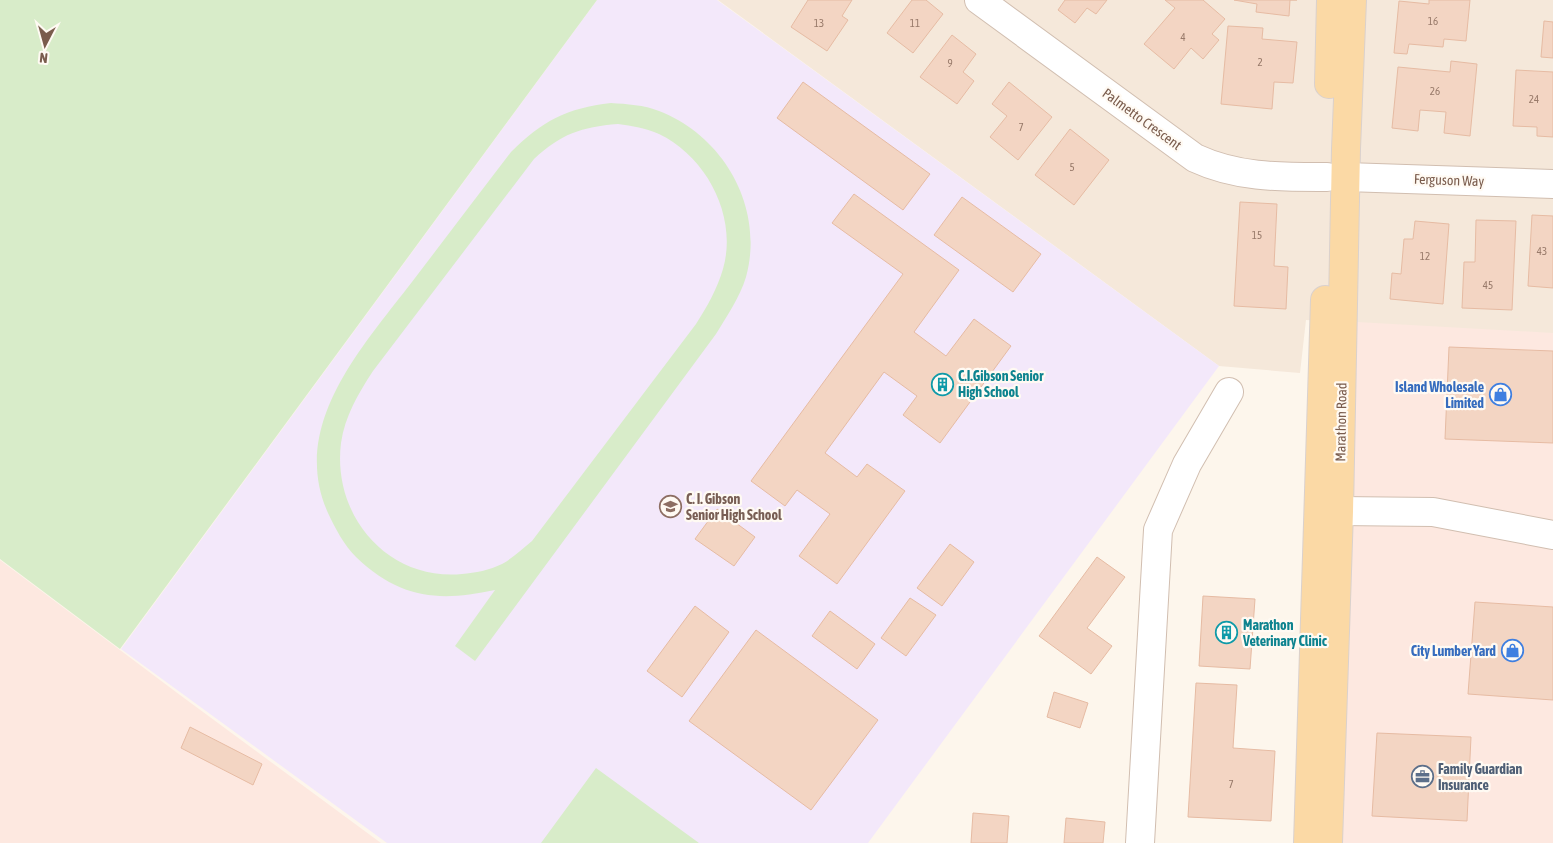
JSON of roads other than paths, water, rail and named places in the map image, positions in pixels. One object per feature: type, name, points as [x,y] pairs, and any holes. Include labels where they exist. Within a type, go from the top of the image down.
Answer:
[{"type":"main road","name":"Marathon Road","points":[[1308,843],[1332,398],[1336,177],[1331,0]]},
{"type":"main road","name":"Marathon Road","points":[[1336,177],[1352,0]]},
{"type":"main road","name":"Marathon Road","points":[[1328,843],[1339,511],[1332,398]]},
{"type":"street","name":"Palmetto Crescent","points":[[979,0],[1195,158],[1216,168],[1237,173],[1260,176],[1336,177]]},
{"type":"street","name":"Ferguson Way","points":[[1336,177],[1553,184]]},
{"type":"street","points":[[1140,843],[1158,530],[1187,464],[1229,392]]},
{"type":"street","points":[[1339,511],[1433,512],[1553,534]]},
{"type":"place","name":"C.I.Gibson Senior High School","points":[[942,384]]},
{"type":"place","name":"Island Wholesale Limited","points":[[1500,395]]},
{"type":"place","name":"C. I. Gibson Senior High School","points":[[670,507]]},
{"type":"place","name":"Marathon Veterinary Clinic","points":[[1227,633]]},
{"type":"place","name":"City Lumber Yard","points":[[1512,651]]},
{"type":"place","name":"Family Guardian Insurance","points":[[1422,777]]}]
